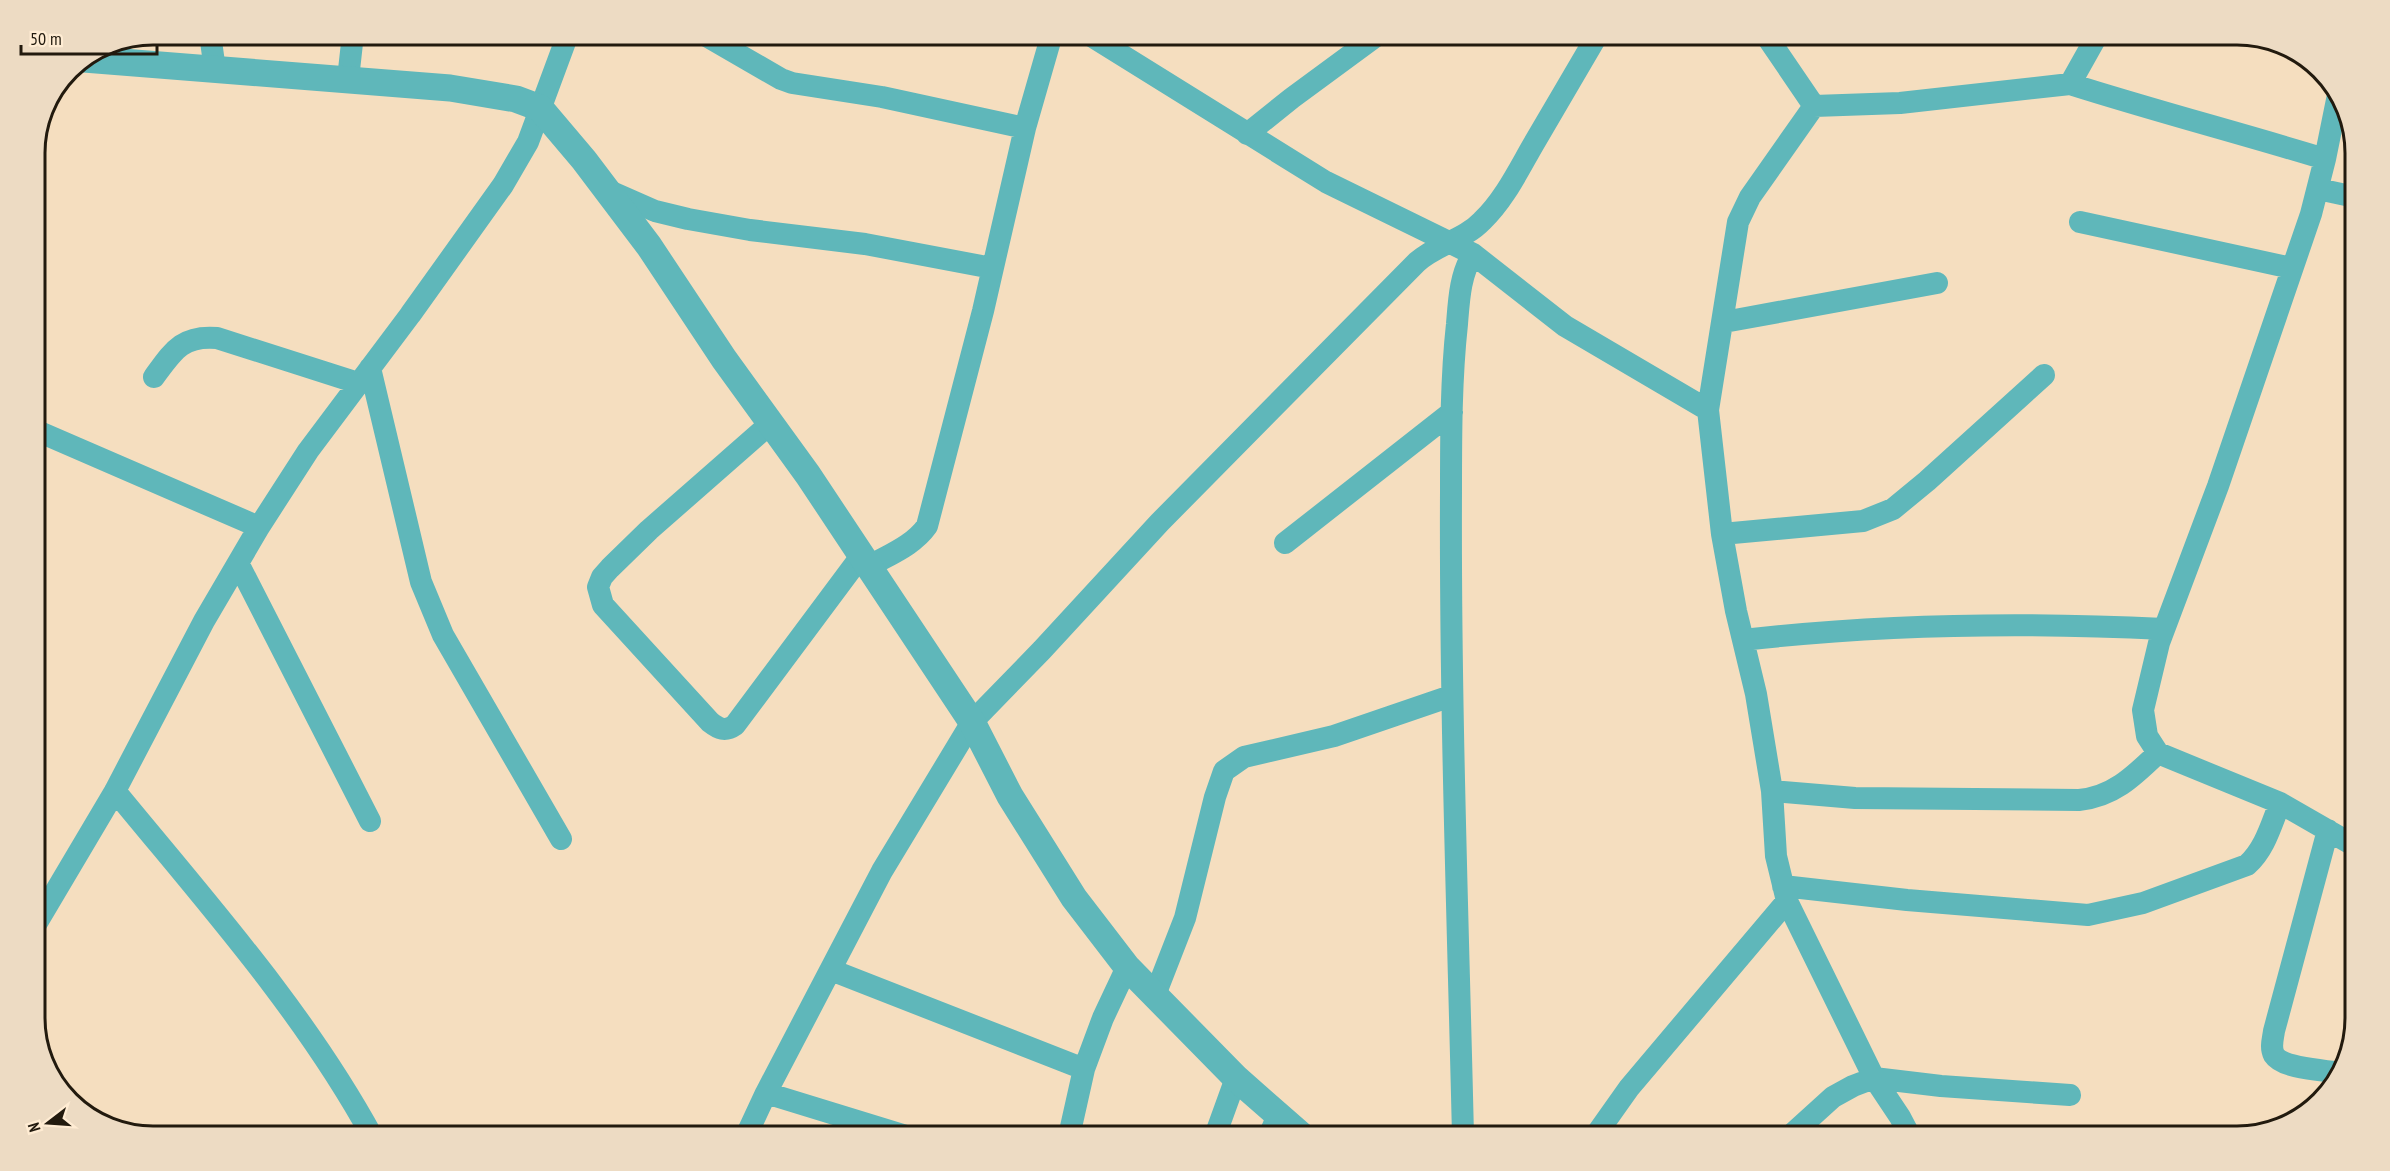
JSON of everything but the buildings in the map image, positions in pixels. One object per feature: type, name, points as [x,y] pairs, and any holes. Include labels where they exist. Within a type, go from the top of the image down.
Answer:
[{"type":"street","points":[[212,45],[215,70]]},
{"type":"street","points":[[348,79],[352,45]]},
{"type":"street","points":[[45,909],[115,791],[204,621],[259,528],[308,451],[502,185],[528,142],[564,45]]},
{"type":"street","points":[[722,45],[792,83],[882,97],[1025,128]]},
{"type":"street","points":[[771,423],[649,530],[610,568],[602,577],[598,587],[603,605],[718,728],[730,729],[735,725],[865,561],[912,542],[921,536],[927,526],[1025,128],[1049,45]]},
{"type":"street","points":[[1111,45],[1247,134],[1326,182],[1473,254],[1565,326],[1708,410]]},
{"type":"street","points":[[1247,134],[1364,45]]},
{"type":"street","points":[[751,1126],[882,871],[972,722],[1160,522],[1417,262],[1434,248],[1451,242],[1472,230],[1494,209],[1592,45]]},
{"type":"street","points":[[1772,45],[1814,106]]},
{"type":"street","points":[[2070,84],[2092,45]]},
{"type":"street","points":[[97,60],[348,79],[480,92],[516,99],[540,108],[649,246],[724,359],[771,423],[865,561],[972,722],[1010,796],[1074,898],[1127,967],[1236,1078],[1273,1126]]},
{"type":"street","points":[[1814,106],[1911,102],[2070,84],[2325,159]]},
{"type":"street","points":[[1814,106],[1750,197],[1738,222],[1724,322],[1708,410],[1722,534],[1756,694],[1772,791],[1776,856],[1785,894],[1874,1078],[1904,1126]]},
{"type":"street","points":[[2335,108],[2318,189],[2218,486],[2164,629],[2143,710],[2147,736],[2158,753],[2280,803],[2345,840]]},
{"type":"street","points":[[606,189],[655,211],[688,219],[750,230],[865,244],[992,268]]},
{"type":"street","points":[[2318,189],[2345,194]]},
{"type":"street","points":[[2080,222],[2292,268]]},
{"type":"street","points":[[1463,1126],[1451,696],[1452,412],[1453,356],[1461,282],[1466,264],[1473,254]]},
{"type":"street","points":[[1724,322],[1937,283]]},
{"type":"street","points":[[154,377],[181,344],[204,337],[217,338],[364,375]]},
{"type":"street","points":[[364,375],[421,582],[430,607],[443,636],[561,839]]},
{"type":"street","points":[[1722,534],[1863,521],[1893,508],[1927,481],[2044,375]]},
{"type":"street","points":[[1285,543],[1452,412]]},
{"type":"street","points":[[45,434],[259,528]]},
{"type":"street","points":[[238,563],[370,821]]},
{"type":"street","points":[[1743,640],[1818,631],[1887,627],[2091,625],[2164,629]]},
{"type":"street","points":[[1155,995],[1185,918],[1215,797],[1224,771],[1244,757],[1335,736],[1451,696]]},
{"type":"street","points":[[1772,791],[1855,798],[2060,802],[2086,800],[2114,791],[2158,753]]},
{"type":"street","points":[[115,791],[245,950],[298,1019],[345,1087],[366,1126]]},
{"type":"street","points":[[1785,894],[1907,900],[2088,915],[2143,903],[2247,865],[2264,845],[2280,803]]},
{"type":"street","points":[[2328,830],[2271,1047],[2275,1056],[2287,1065],[2331,1071]]},
{"type":"street","points":[[1603,1126],[1629,1088],[1785,894]]},
{"type":"street","points":[[1071,1126],[1084,1069],[1103,1018],[1127,967]]},
{"type":"street","points":[[831,970],[1084,1069]]},
{"type":"street","points":[[1219,1126],[1236,1078]]},
{"type":"street","points":[[1802,1126],[1833,1097],[1874,1078],[1941,1086],[2070,1095]]},
{"type":"street","points":[[766,1093],[871,1126]]}]
